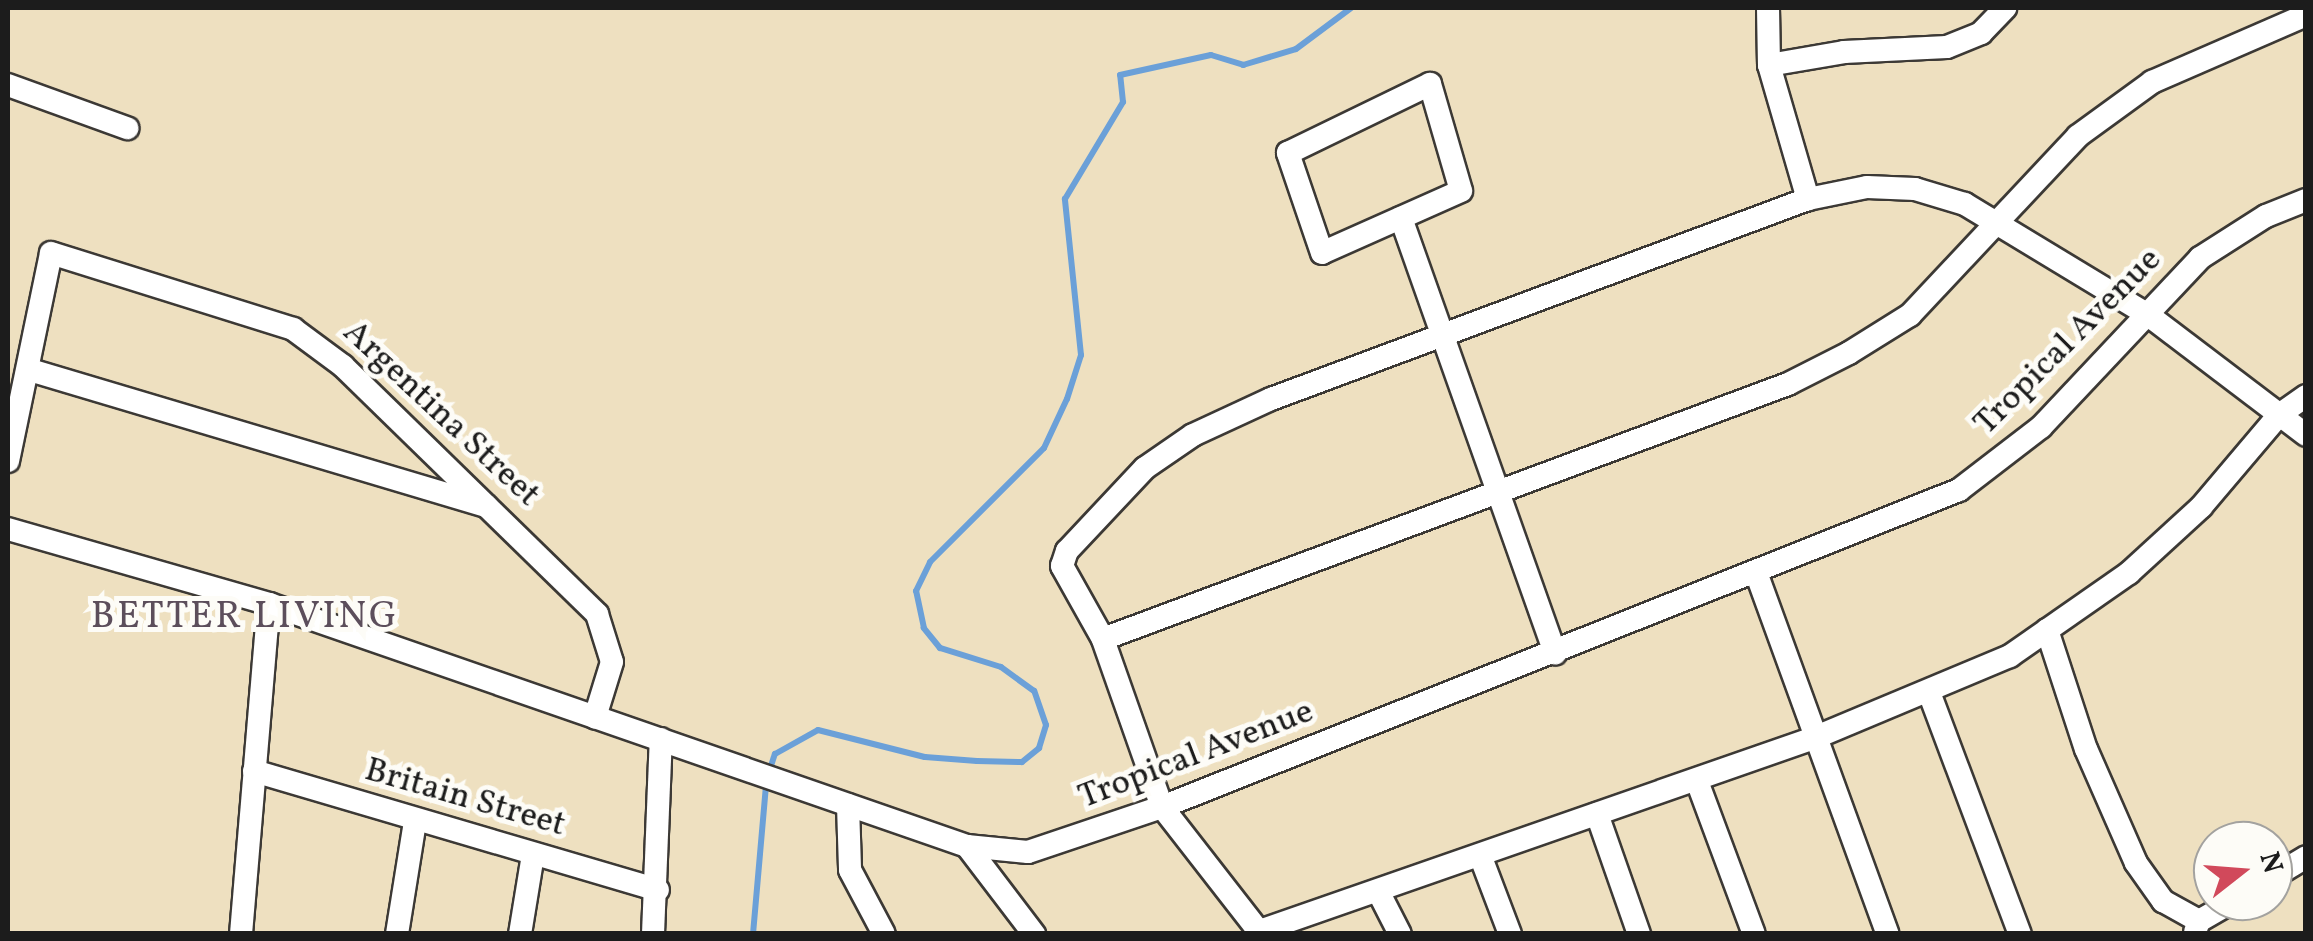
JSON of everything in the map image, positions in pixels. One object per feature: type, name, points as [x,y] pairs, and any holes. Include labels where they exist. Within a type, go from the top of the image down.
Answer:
[{"type":"street","points":[[1768,8],[1769,66],[1808,199]]},
{"type":"street","points":[[1769,66],[1844,52],[1947,47],[1981,33],[2006,8]]},
{"type":"street","points":[[1103,639],[1496,488],[1788,384],[1849,353],[1910,315],[1994,221],[2078,136],[2152,82],[2306,15]]},
{"type":"street","points":[[1430,84],[1461,191],[1401,218],[1322,252],[1288,153],[1430,84]]},
{"type":"street","points":[[8,86],[127,128]]},
{"type":"street","points":[[2306,396],[2279,415],[2202,507],[2129,572],[2047,630],[1930,695],[1260,932],[1162,808],[1103,639],[1062,566],[1067,551],[1145,468],[1193,435],[1270,398],[1443,338],[1808,199],[1867,187],[1915,189],[1965,204],[2148,315],[2279,415],[2306,435]]},
{"type":"street","name":"Tropical Avenue","points":[[8,529],[269,604],[967,846],[1028,852],[1162,808],[1756,575],[1960,490],[2041,427],[2200,258],[2266,216],[2306,200]]},
{"type":"street","points":[[1401,218],[1555,654]]},
{"type":"street","name":"Argentina Street","points":[[30,370],[52,252],[293,330],[342,366],[492,508],[606,628],[612,662],[596,716]]},
{"type":"street","points":[[8,461],[30,370],[492,508]]},
{"type":"street","points":[[1756,575],[1888,934]]},
{"type":"street","points":[[241,934],[269,604]]},
{"type":"street","points":[[2047,630],[2086,749],[2136,864],[2163,901],[2196,928]]},
{"type":"street","points":[[1930,695],[2020,934]]},
{"type":"street","points":[[654,934],[661,739]]},
{"type":"street","name":"Britain Street","points":[[254,772],[658,890]]},
{"type":"street","points":[[1697,780],[1754,934]]},
{"type":"street","points":[[848,805],[850,870],[884,934]]},
{"type":"street","points":[[1597,814],[1639,934]]},
{"type":"street","points":[[397,934],[415,821]]},
{"type":"street","points":[[967,846],[1034,934]]},
{"type":"street","points":[[520,934],[534,855]]},
{"type":"street","points":[[1480,855],[1510,934]]},
{"type":"street","points":[[1379,892],[1400,934]]},
{"type":"waterway","points":[[769,772],[775,754],[818,730],[925,757],[1022,762],[1039,748],[1046,725],[1034,691],[1001,667],[940,648],[924,628],[916,591],[930,562],[1044,448],[1067,399],[1081,355],[1065,199],[1123,102],[1120,75],[1211,55],[1243,65],[1296,49],[1351,8]]},
{"type":"waterway","points":[[753,934],[766,784]]},
{"type":"district","name":"BETTER LIVING","points":[[245,618]]}]
